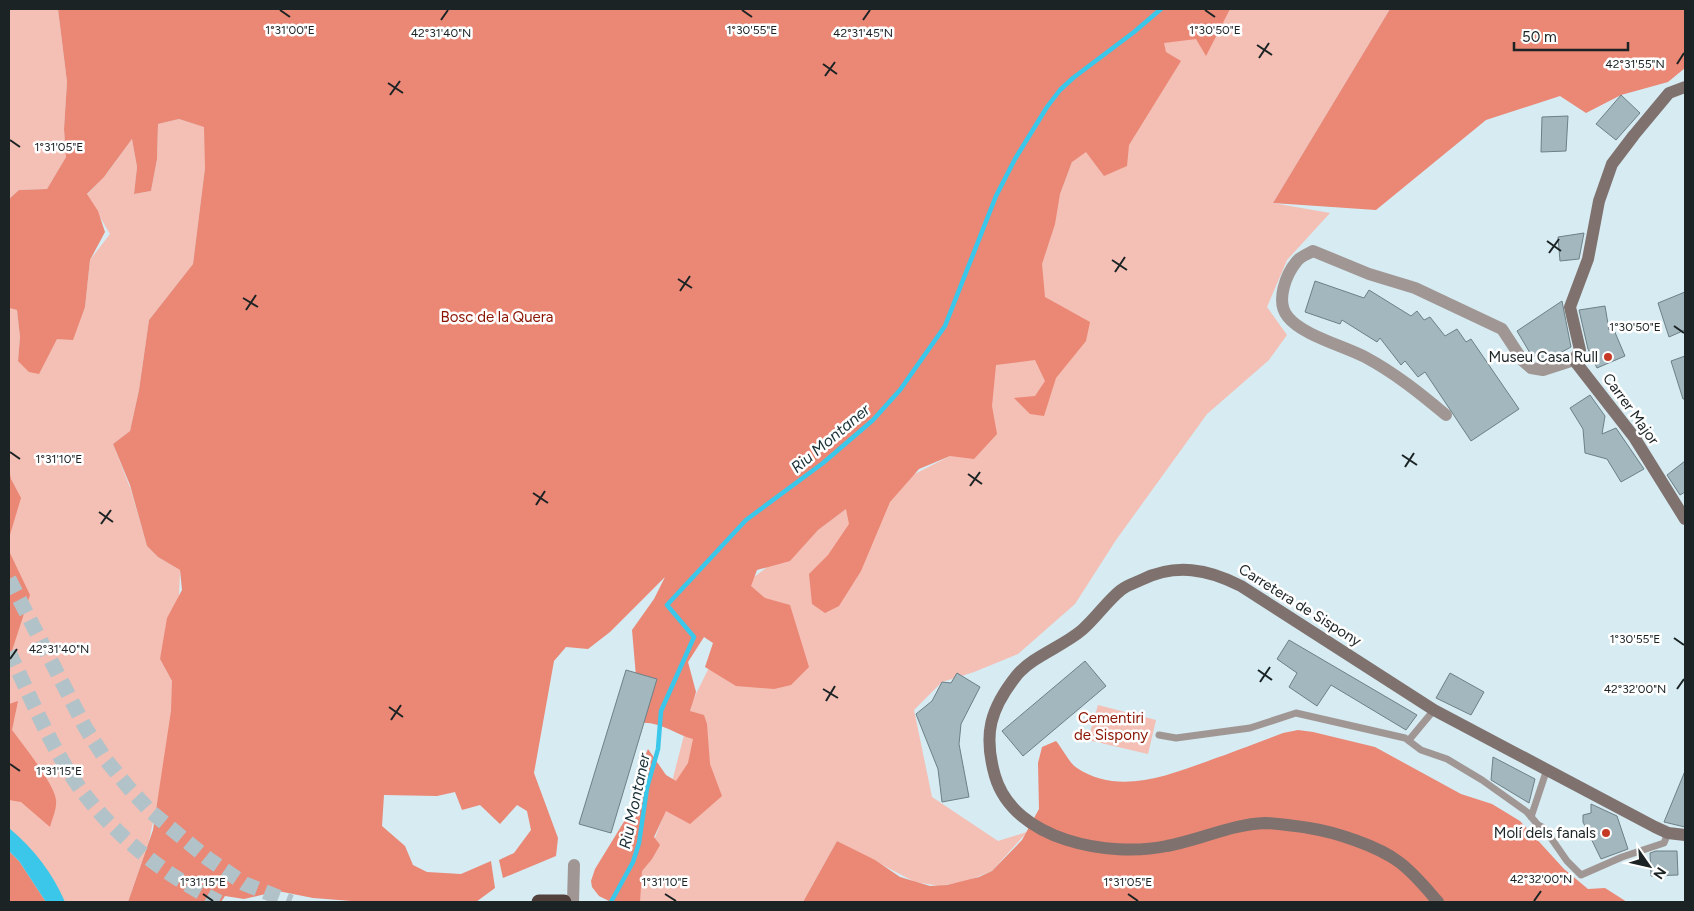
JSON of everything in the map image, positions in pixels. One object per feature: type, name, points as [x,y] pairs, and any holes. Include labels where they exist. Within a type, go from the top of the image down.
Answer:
[{"type":"highway","points":[[539,902],[564,902]]},
{"type":"main road","points":[[1574,360],[1580,350],[1574,331],[1570,307],[1588,259],[1599,201],[1612,164],[1669,93],[1685,87]]},
{"type":"main road","name":"Carrer Major","points":[[1574,360],[1634,437],[1685,519]]},
{"type":"main road","name":"Carretera de Sispony","points":[[1438,902],[1398,861],[1345,836],[1309,828],[1266,823],[1230,829],[1166,847],[1129,849],[1103,848],[1068,840],[1040,829],[1011,807],[997,783],[989,752],[991,723],[1000,697],[1022,670],[1082,630],[1122,589],[1157,572],[1185,569],[1209,572],[1241,586],[1434,710],[1668,833],[1685,835]]},
{"type":"street","points":[[1446,415],[1401,379],[1365,357],[1302,330],[1287,316],[1282,299],[1288,276],[1298,259],[1313,251],[1369,274],[1415,288],[1502,329],[1531,368],[1543,370],[1574,360]]},
{"type":"street","points":[[573,902],[574,865]]},
{"type":"lane","points":[[1409,740],[1434,710]]},
{"type":"lane","points":[[1159,735],[1176,738],[1214,734],[1250,728],[1296,713],[1409,740],[1421,750],[1447,760],[1482,780],[1531,817],[1544,828],[1581,876],[1622,857],[1664,843],[1668,833]]},
{"type":"lane","points":[[1531,817],[1547,769]]},
{"type":"green space","points":[[9,9],[58,9],[67,82],[64,129],[66,157],[47,189],[19,190],[9,199]]},
{"type":"green space","name":"Bosc de la Quera","points":[[58,9],[1230,9],[1206,56],[1196,39],[1164,43],[1166,52],[1181,61],[1129,145],[1127,166],[1104,176],[1086,152],[1072,162],[1060,194],[1055,224],[1042,264],[1045,297],[1090,322],[1086,341],[1056,378],[1044,416],[1030,414],[1014,398],[1035,396],[1045,381],[1035,360],[996,365],[992,406],[997,434],[974,459],[950,456],[919,469],[890,502],[861,571],[839,606],[825,613],[812,604],[809,574],[828,555],[849,524],[846,509],[818,530],[790,561],[757,570],[751,586],[765,598],[790,605],[809,667],[791,685],[774,689],[736,686],[705,667],[713,643],[704,637],[688,662],[696,692],[690,711],[704,715],[707,724],[710,764],[722,796],[690,824],[666,811],[654,837],[660,845],[642,871],[640,902],[611,902],[599,896],[592,887],[591,881],[595,869],[633,807],[639,770],[648,749],[666,775],[676,781],[688,763],[693,739],[661,726],[640,723],[632,630],[654,599],[665,577],[610,632],[588,649],[566,647],[554,661],[534,773],[558,838],[556,856],[503,878],[499,860],[514,853],[531,830],[527,811],[517,805],[500,824],[480,805],[462,810],[455,792],[437,796],[384,795],[382,826],[405,846],[413,865],[427,872],[461,874],[491,861],[495,888],[476,902],[364,902],[313,898],[278,891],[244,899],[225,896],[221,902],[128,902],[153,830],[171,711],[172,681],[160,659],[167,618],[182,590],[180,570],[158,557],[147,546],[130,485],[113,444],[130,431],[139,390],[149,320],[193,264],[205,168],[204,127],[179,119],[158,124],[157,159],[151,191],[134,194],[137,167],[132,139],[104,177],[87,194],[98,211],[105,232],[90,260],[85,307],[73,340],[57,339],[39,374],[29,372],[18,361],[20,337],[17,310],[9,308],[9,199],[19,190],[47,189],[66,157],[64,129],[67,82]]},
{"type":"green space","points":[[1202,9],[1390,9],[1273,203],[1330,213],[1287,260],[1267,307],[1287,335],[1269,360],[1207,414],[1116,540],[1075,604],[1018,654],[974,672],[942,682],[914,710],[932,797],[998,841],[1027,832],[992,871],[967,881],[940,886],[915,882],[837,841],[803,902],[638,902],[642,871],[663,817],[693,700],[754,577],[846,509],[950,456],[996,365],[1072,162],[1164,43]]},
{"type":"green space","points":[[1390,9],[1685,9],[1685,68],[1668,82],[1621,95],[1586,113],[1560,96],[1486,120],[1376,210],[1273,203]]},
{"type":"green space","points":[[179,119],[205,127],[205,168],[193,264],[149,320],[139,390],[130,431],[113,444],[131,490],[147,546],[158,557],[180,570],[179,596],[160,659],[172,681],[175,719],[149,841],[128,902],[64,902],[9,829],[9,308],[17,310],[20,337],[18,361],[57,338],[85,307],[90,260],[110,234],[87,195],[108,172],[132,139],[137,167],[134,194],[151,191],[157,159],[158,124]]},
{"type":"green space","points":[[9,469],[11,479],[21,498],[9,538]]},
{"type":"green space","points":[[9,551],[30,595],[9,660]]},
{"type":"green space","points":[[18,701],[12,730],[37,764],[54,793],[56,807],[50,827],[21,802],[9,800],[9,704]]},
{"type":"green space","name":"Cementiri de Sispony","points":[[1098,705],[1156,720],[1148,754],[1088,740]]},
{"type":"green space","points":[[1298,730],[1375,747],[1461,794],[1492,804],[1520,821],[1564,869],[1588,889],[1605,888],[1627,902],[803,902],[837,841],[875,860],[900,877],[930,886],[947,885],[979,877],[992,871],[1022,840],[1039,809],[1038,763],[1042,747],[1056,741],[1071,763],[1077,768],[1095,777],[1113,781],[1132,781],[1171,774],[1283,733]]},
{"type":"green space","points":[[9,851],[19,861],[46,902],[9,902]]},
{"type":"water","points":[[9,828],[42,862],[65,902],[46,902],[19,861],[9,851]]},
{"type":"building","points":[[1621,95],[1640,113],[1616,140],[1596,124]]},
{"type":"building","points":[[1568,116],[1566,151],[1541,152],[1542,117]]},
{"type":"building","points":[[1584,233],[1579,259],[1560,261],[1558,237]]},
{"type":"building","points":[[1315,281],[1364,298],[1369,290],[1411,316],[1417,311],[1424,320],[1430,317],[1445,336],[1457,329],[1466,342],[1471,339],[1519,409],[1471,441],[1425,372],[1418,377],[1405,361],[1401,365],[1380,338],[1377,342],[1342,320],[1340,324],[1305,312]]},
{"type":"building","points":[[1685,292],[1685,330],[1669,337],[1658,303]]},
{"type":"building","points":[[1562,301],[1571,347],[1551,358],[1537,358],[1530,353],[1517,331]]},
{"type":"building","points":[[1605,306],[1609,330],[1614,330],[1625,356],[1597,368],[1588,349],[1579,310]]},
{"type":"building","points":[[1685,356],[1685,399],[1683,399],[1671,361]]},
{"type":"building","points":[[1590,395],[1605,416],[1602,434],[1616,428],[1644,469],[1621,482],[1607,459],[1585,453],[1583,429],[1570,408]]},
{"type":"building","points":[[1685,461],[1685,492],[1680,495],[1667,475]]},
{"type":"building","points":[[1289,640],[1417,715],[1406,730],[1331,685],[1317,706],[1289,687],[1297,673],[1277,659]]},
{"type":"building","points":[[1085,661],[1106,686],[1023,756],[1002,731]]},
{"type":"building","points":[[626,670],[657,679],[611,833],[579,824]]},
{"type":"building","points":[[957,673],[980,687],[961,724],[959,744],[969,797],[942,802],[938,769],[916,714],[932,701],[942,682],[951,683]]},
{"type":"building","points":[[1450,673],[1484,692],[1471,715],[1436,698]]},
{"type":"building","points":[[1493,757],[1535,779],[1529,803],[1491,780]]},
{"type":"building","points":[[1685,771],[1685,827],[1664,822]]},
{"type":"building","name":"Molí dels fanals","points":[[1591,804],[1617,816],[1628,849],[1601,859],[1583,822],[1583,815],[1591,813]]},
{"type":"building","points":[[1656,851],[1677,851],[1678,875],[1651,876],[1650,853]]},
{"type":"waterway","name":"Riu Montaner","points":[[611,902],[633,862],[639,843],[647,788],[658,749],[661,711],[694,637],[667,605],[746,520],[823,463],[873,420],[900,390],[945,326],[996,196],[1015,159],[1047,107],[1060,90],[1073,78],[1161,9]]},
{"type":"tunnel","points":[[9,579],[85,727],[106,760],[129,788],[150,811],[207,858],[245,884],[291,902]]},
{"type":"tunnel","points":[[9,652],[58,753],[91,803],[123,837],[159,866],[219,902]]},
{"type":"place","name":"Museu Casa Rull","points":[[1608,357]]},
{"type":"place","name":"Molí dels fanals","points":[[1606,833]]}]
